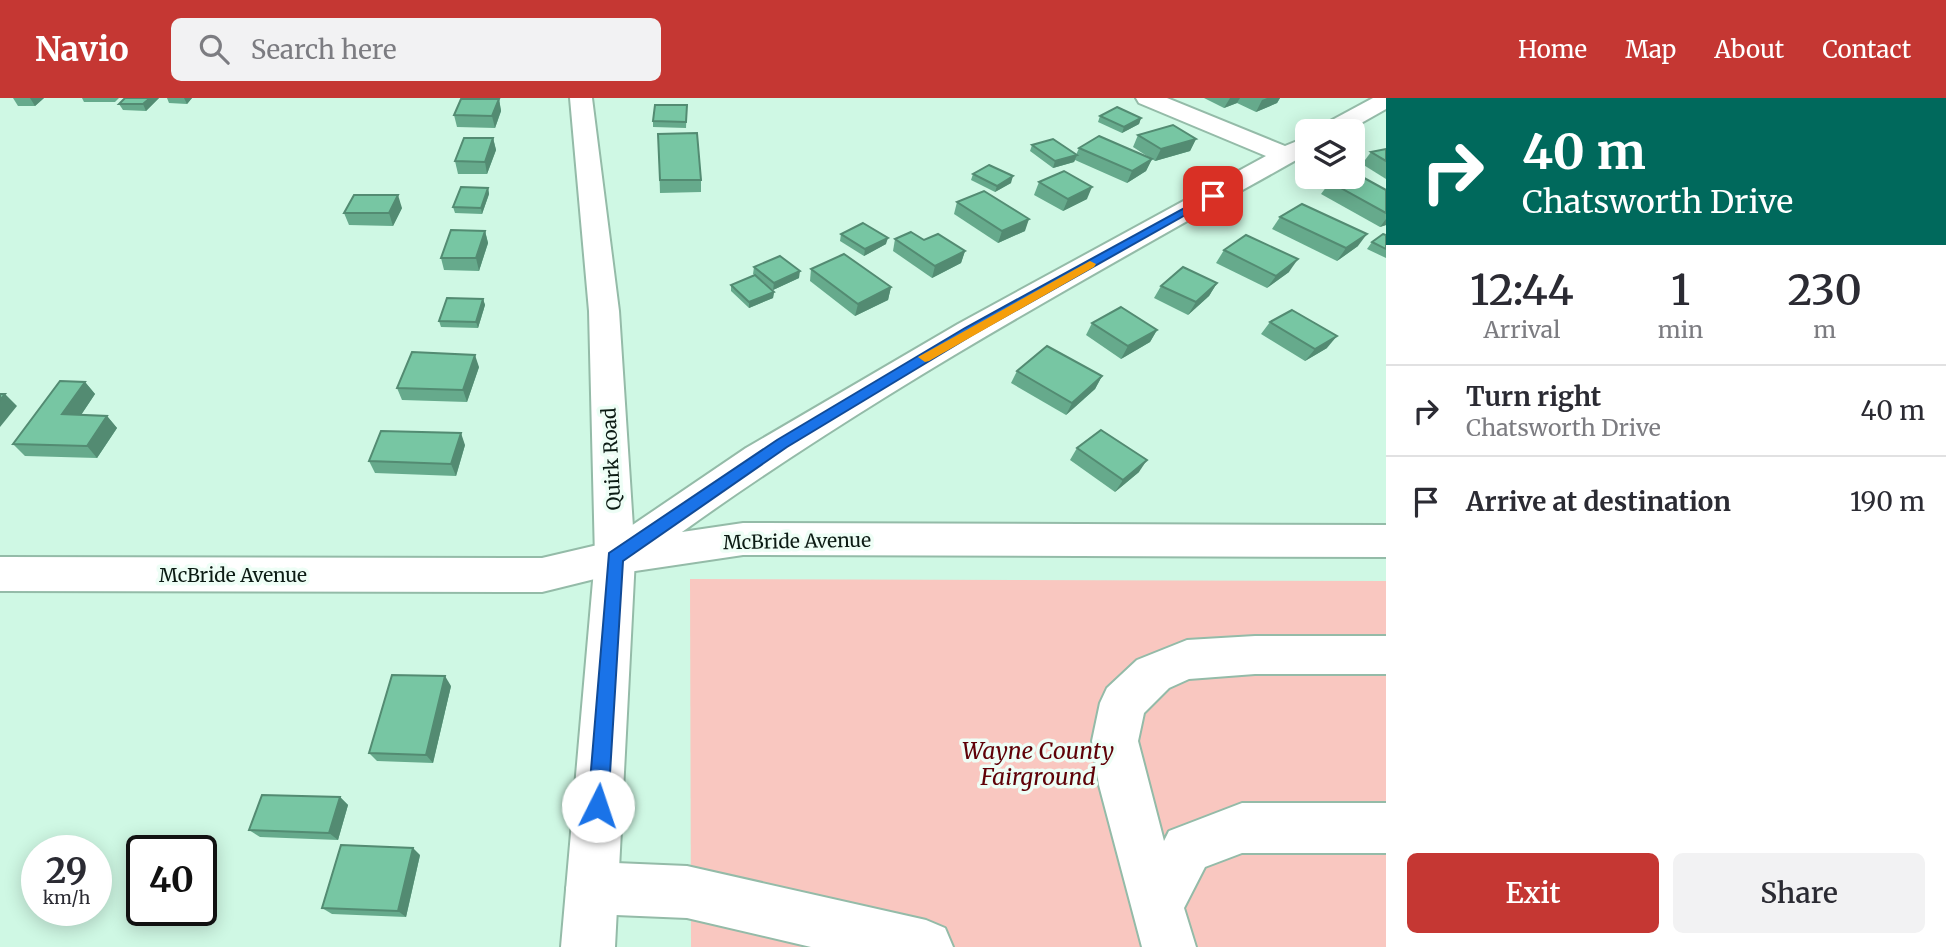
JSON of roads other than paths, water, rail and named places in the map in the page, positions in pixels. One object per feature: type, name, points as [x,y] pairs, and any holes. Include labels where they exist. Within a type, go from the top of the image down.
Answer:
[{"type":"street","name":"Quirk Road","points":[[582,98],[604,311],[615,558],[588,947]]},
{"type":"street","points":[[1147,98],[1295,149]]},
{"type":"street","points":[[1352,119],[1386,100]]},
{"type":"street","points":[[615,558],[759,458],[957,338],[1295,151]]},
{"type":"street","name":"McBride Avenue","points":[[0,573],[542,575],[615,558],[743,539],[1386,541]]},
{"type":"street","points":[[1163,927],[1123,785],[1115,741],[1123,703],[1153,674],[1187,660],[1255,655],[1386,655]]},
{"type":"street","points":[[1163,927],[1187,849],[1242,828],[1386,828]]},
{"type":"street","points":[[592,888],[687,892],[926,947]]},
{"type":"park label","name":"Wayne County Fairground","points":[[1038,764]]}]
